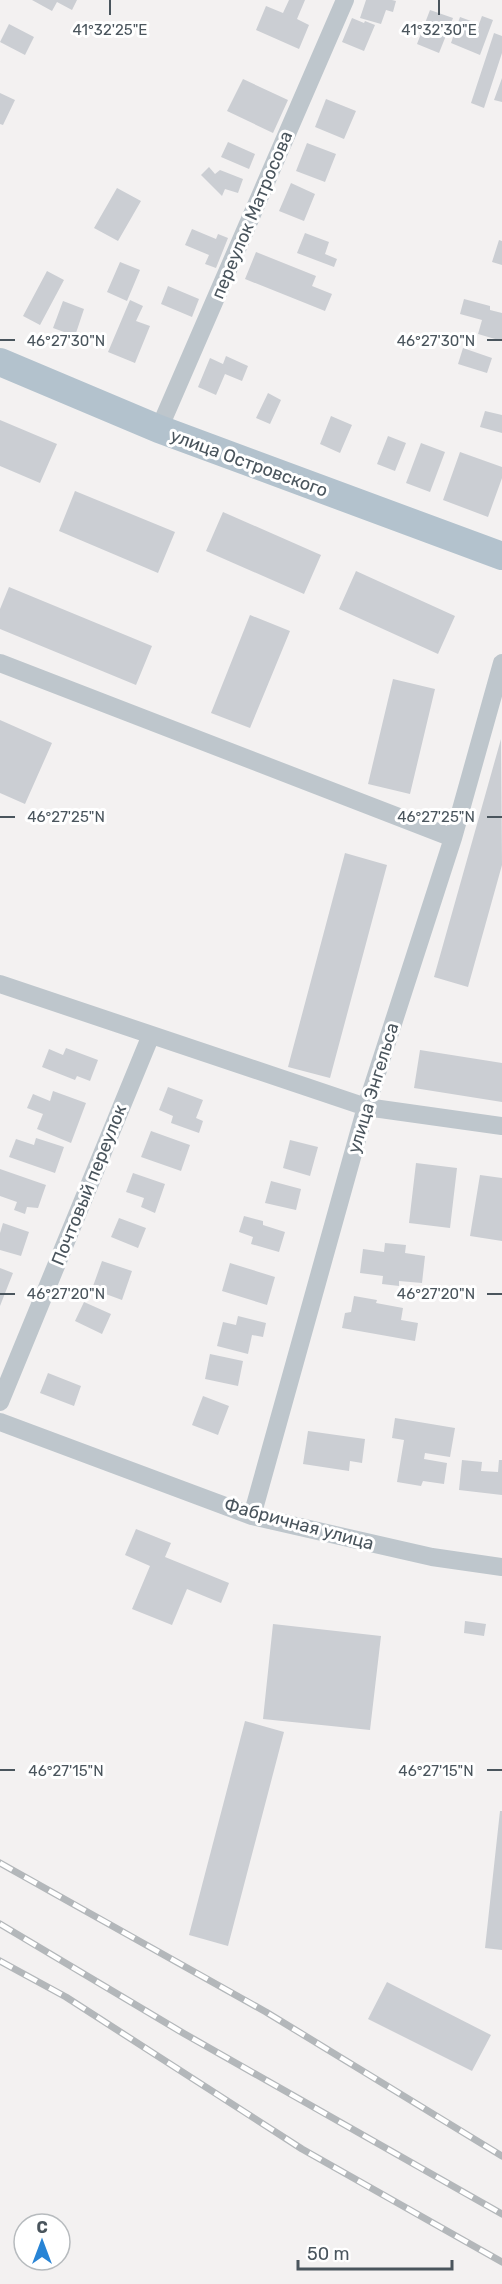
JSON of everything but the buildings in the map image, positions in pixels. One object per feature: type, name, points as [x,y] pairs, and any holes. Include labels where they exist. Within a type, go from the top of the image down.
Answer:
[{"type":"main road","name":"улица Островского","points":[[0,362],[159,429],[502,556]]},
{"type":"street","name":"переулок Матросова","points":[[159,429],[345,0]]},
{"type":"street","points":[[0,663],[453,838]]},
{"type":"street","name":"улица Энгельса","points":[[252,1516],[366,1107],[453,838],[502,663]]},
{"type":"street","points":[[0,984],[366,1107],[502,1126]]},
{"type":"street","name":"Почтовый переулок","points":[[0,1402],[151,1035]]},
{"type":"street","name":"Фабричная улица","points":[[0,1422],[252,1516],[432,1557],[502,1567]]},
{"type":"railway","points":[[0,1863],[266,2012],[502,2156]]},
{"type":"railway","points":[[0,1924],[183,2033],[502,2214]]},
{"type":"railway","points":[[0,1961],[66,1997],[302,2149],[502,2262]]}]
